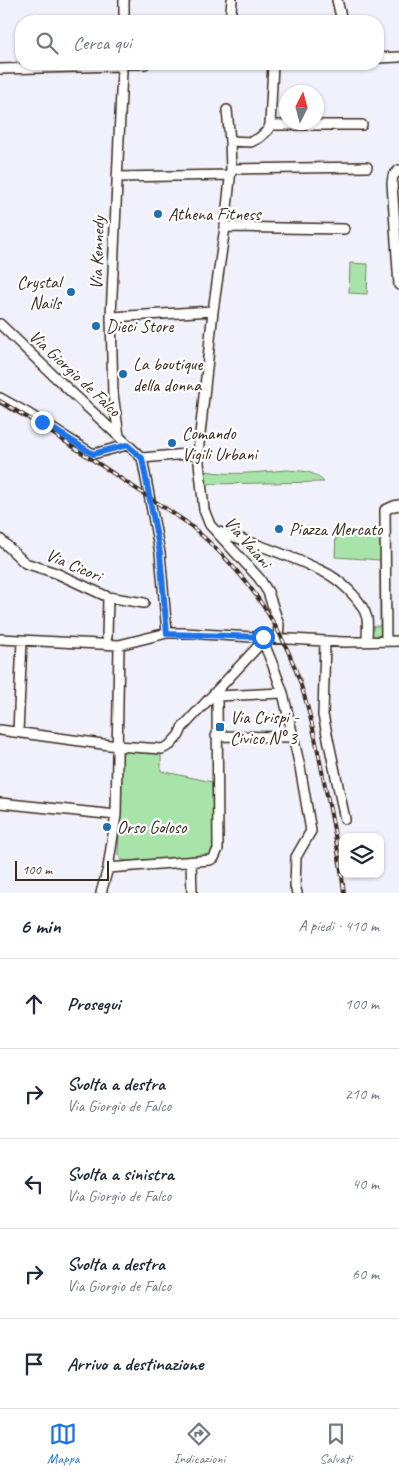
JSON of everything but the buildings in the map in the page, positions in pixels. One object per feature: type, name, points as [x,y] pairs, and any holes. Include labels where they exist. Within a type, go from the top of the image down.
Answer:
[{"type":"street","points":[[124,0],[124,15]]},
{"type":"street","points":[[231,15],[232,0]]},
{"type":"street","points":[[337,0],[341,15]]},
{"type":"street","points":[[384,58],[399,57]]},
{"type":"street","points":[[0,69],[15,69]]},
{"type":"street","name":"Via Kennedy","points":[[119,436],[114,394],[111,317],[122,70]]},
{"type":"street","points":[[230,141],[254,141],[265,134],[270,124],[274,70]]},
{"type":"street","name":"Via Vaiani","points":[[228,110],[230,172],[198,453],[206,518],[215,531],[259,578],[268,592],[279,625],[278,638]]},
{"type":"street","points":[[270,124],[362,125]]},
{"type":"street","points":[[117,177],[366,167]]},
{"type":"street","points":[[399,170],[394,176],[392,183],[399,285]]},
{"type":"street","points":[[225,227],[344,228]]},
{"type":"street","points":[[111,317],[213,311]]},
{"type":"street","name":"Via Giorgio de Falco","points":[[0,324],[142,458]]},
{"type":"street","points":[[0,398],[93,454],[127,445]]},
{"type":"street","points":[[167,634],[160,553],[142,458],[198,453]]},
{"type":"street","points":[[386,641],[384,510],[399,505]]},
{"type":"street","points":[[215,531],[323,571],[338,581],[352,593],[363,610],[367,622],[367,641]]},
{"type":"street","name":"Via Cicori","points":[[0,539],[25,562],[56,573],[108,597],[144,603]]},
{"type":"street","points":[[107,637],[108,597]]},
{"type":"street","points":[[0,639],[119,645],[167,634],[325,641],[399,641]]},
{"type":"street","points":[[263,639],[283,693],[311,831],[296,857],[295,886],[297,893]]},
{"type":"street","points":[[0,730],[117,746],[162,749],[170,745],[179,735],[182,728],[217,694],[263,639]]},
{"type":"street","points":[[18,732],[22,641]]},
{"type":"street","points":[[325,641],[322,715],[345,819]]},
{"type":"street","points":[[101,893],[108,868],[116,815],[119,645]]},
{"type":"street","points":[[217,694],[283,693]]},
{"type":"street","points":[[108,868],[210,860],[216,854],[218,850],[217,694]]},
{"type":"street","points":[[216,736],[293,737]]},
{"type":"street","points":[[0,803],[116,815]]},
{"type":"street","points":[[191,862],[192,893]]},
{"type":"green space","points":[[350,263],[368,264],[367,294],[349,293]]},
{"type":"green space","points":[[287,470],[311,473],[324,482],[205,484],[205,471],[256,473]]},
{"type":"green space","points":[[336,533],[371,535],[380,539],[381,635],[373,637],[369,629],[371,626],[380,626],[380,560],[335,557]]},
{"type":"green space","points":[[122,751],[161,754],[161,771],[212,782],[213,849],[210,854],[126,861],[120,859],[118,853]]},
{"type":"railway","points":[[0,401],[45,428],[186,522],[226,559],[259,600],[273,622],[296,669],[307,706],[333,823],[344,893]]},
{"type":"place","name":"Athena Fitness","points":[[158,214]]},
{"type":"place","name":"Crystal Nails","points":[[71,292]]},
{"type":"place","name":"Dieci Store","points":[[96,326]]},
{"type":"place","name":"La boutique della donna","points":[[123,374]]},
{"type":"place","name":"Comando Vigili Urbani","points":[[172,443]]},
{"type":"place","name":"Piazza Mercato","points":[[279,529]]},
{"type":"place","name":"Via Crispi - Civico N° 3","points":[[220,727]]},
{"type":"place","name":"Orso Goloso","points":[[107,827]]},
{"type":"route","points":[[42,422],[93,454],[127,445],[142,458],[160,553],[167,634],[184,633],[263,637]]}]
